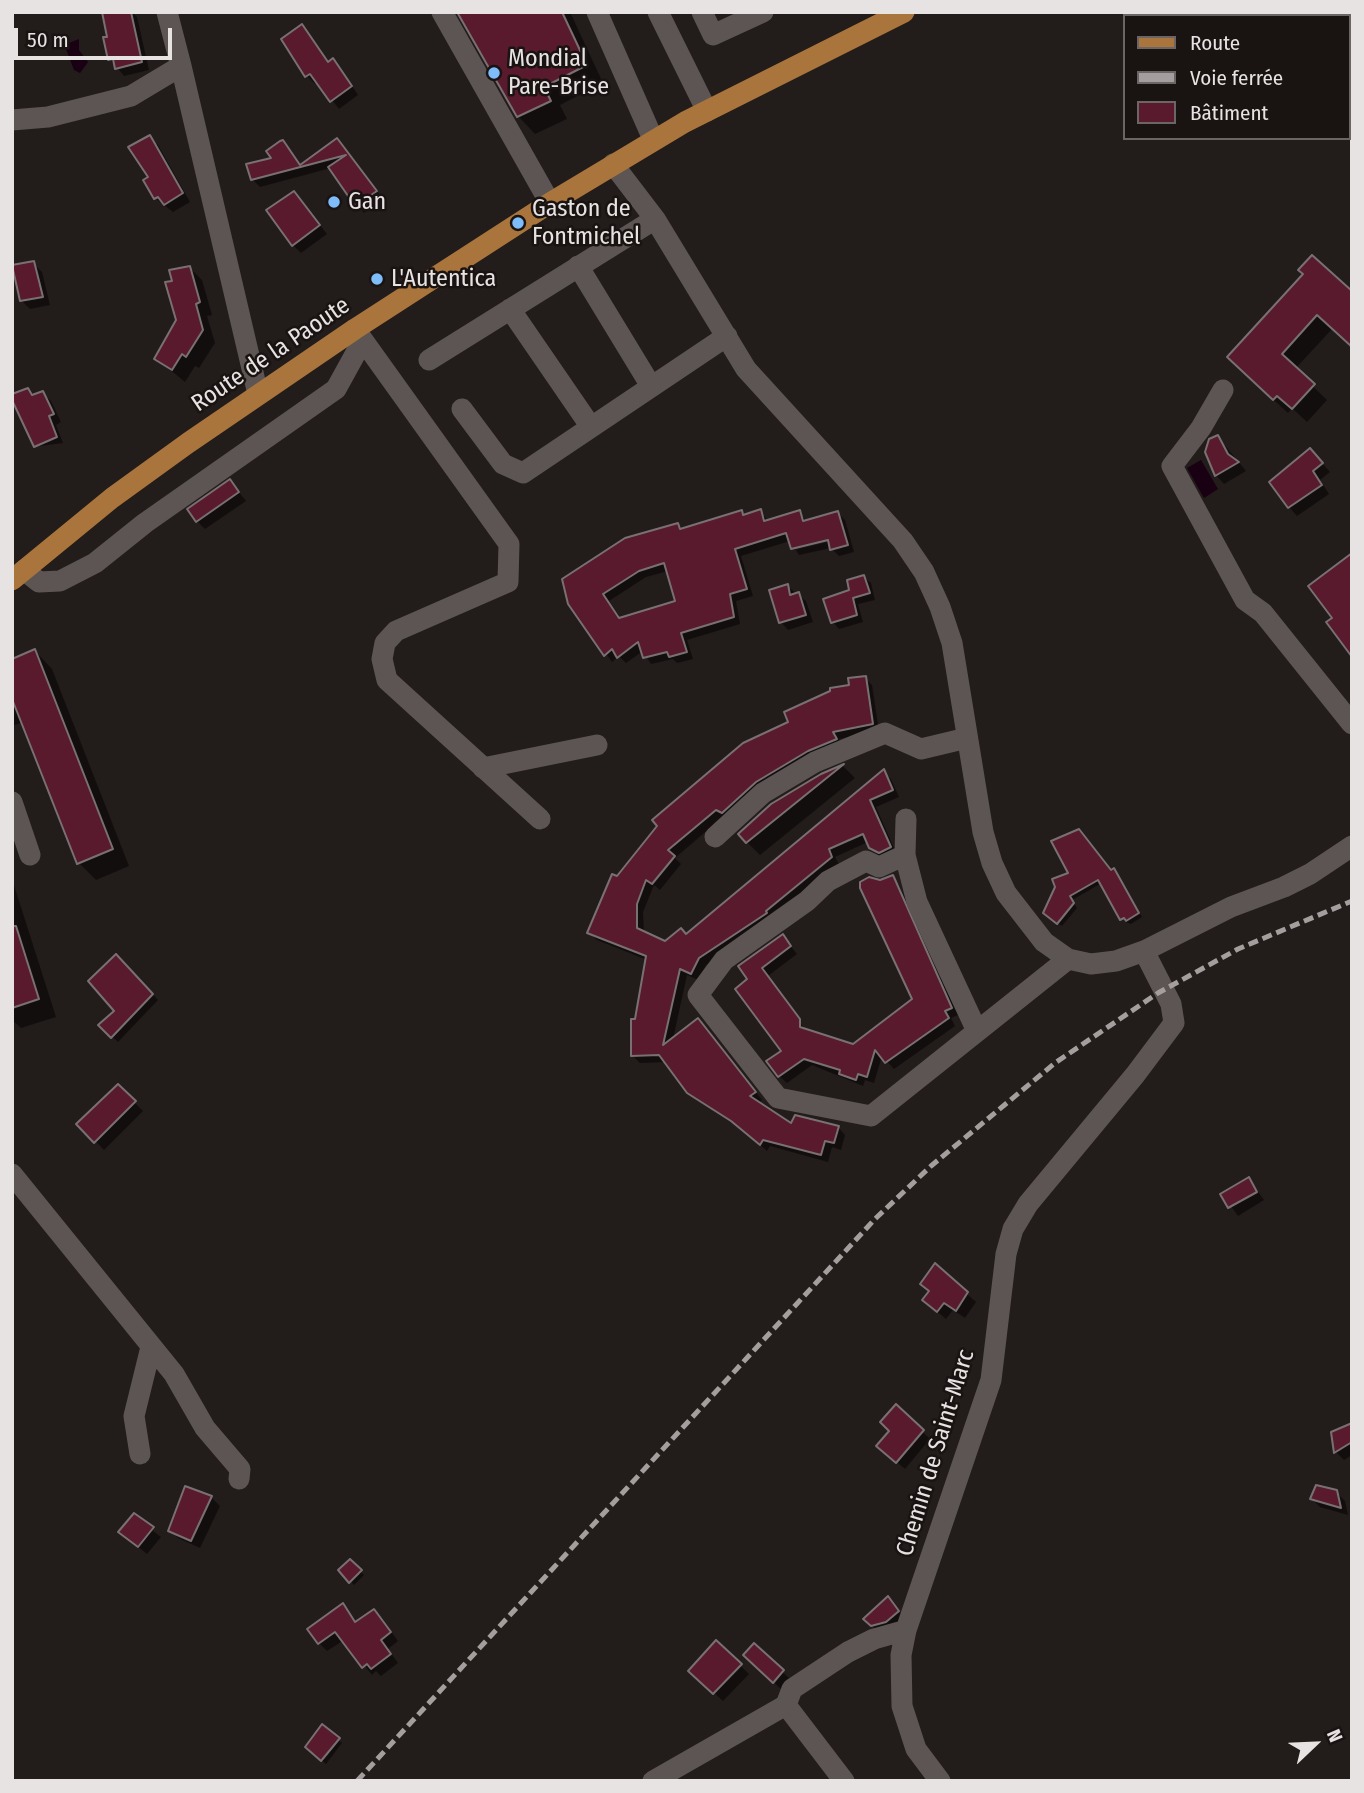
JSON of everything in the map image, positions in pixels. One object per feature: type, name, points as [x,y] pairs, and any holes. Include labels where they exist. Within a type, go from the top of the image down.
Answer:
[{"type":"main road","name":"Route de la Paoute","points":[[16,573],[112,498],[258,394],[359,334],[550,203],[653,139],[904,12]]},
{"type":"street","points":[[167,12],[258,394]]},
{"type":"street","points":[[442,12],[550,203]]},
{"type":"street","points":[[597,12],[653,139]]},
{"type":"street","points":[[658,12],[707,111]]},
{"type":"street","points":[[702,12],[713,35],[763,12]]},
{"type":"street","points":[[12,120],[48,117],[131,96],[181,66]]},
{"type":"street","points":[[613,164],[655,219],[746,369],[904,541],[924,572],[940,607],[951,643],[983,832],[992,863],[1021,916],[1044,942],[1068,959],[1091,964],[1116,961],[1144,951],[1231,906],[1310,874],[1352,846]]},
{"type":"street","points":[[429,360],[655,219]]},
{"type":"street","points":[[578,266],[651,386]]},
{"type":"street","points":[[510,309],[590,427]]},
{"type":"street","points":[[16,573],[39,582],[60,581],[95,564],[190,490],[336,389],[359,334]]},
{"type":"street","points":[[359,334],[509,544],[508,582],[396,631],[385,643],[382,659],[387,680],[401,696],[540,819]]},
{"type":"street","points":[[462,409],[503,464],[523,473],[727,337]]},
{"type":"street","points":[[1223,390],[1201,428],[1172,466],[1245,600],[1263,613],[1352,724]]},
{"type":"street","points":[[715,837],[763,793],[804,768],[886,733],[921,749],[967,738]]},
{"type":"street","points":[[482,768],[597,745]]},
{"type":"street","points":[[12,802],[30,855]]},
{"type":"street","points":[[906,819],[905,855],[917,902],[977,1031]]},
{"type":"street","points":[[905,855],[879,867],[866,862],[828,881],[807,901],[724,960],[698,995],[778,1098],[871,1116],[1068,959]]},
{"type":"street","name":"Chemin de Saint-Marc","points":[[906,1630],[991,1380],[1006,1254],[1013,1229],[1028,1204],[1135,1076],[1174,1023],[1171,1004],[1144,951]]},
{"type":"street","points":[[12,1174],[174,1374],[205,1428],[240,1469],[239,1479]]},
{"type":"street","points":[[140,1454],[134,1416],[151,1347]]},
{"type":"street","points":[[653,1781],[786,1705],[792,1689],[848,1652],[874,1639],[906,1630],[901,1655],[902,1706],[916,1749],[940,1781]]},
{"type":"street","points":[[786,1705],[844,1781]]},
{"type":"shaded area","points":[[79,39],[79,50],[88,62],[80,73],[74,70],[66,49],[69,43]]},
{"type":"shaded area","points":[[1201,460],[1218,489],[1204,498],[1187,468]]},
{"type":"building","points":[[102,12],[131,12],[142,62],[115,69],[113,59],[108,60],[103,37],[107,37]]},
{"type":"building","points":[[457,12],[562,12],[587,65],[544,87],[551,101],[517,117]]},
{"type":"building","points":[[302,24],[328,62],[333,58],[352,86],[330,102],[310,74],[305,77],[281,39]]},
{"type":"building","points":[[150,135],[183,193],[164,205],[158,197],[154,199],[143,180],[148,177],[128,147]]},
{"type":"building","points":[[337,138],[377,191],[355,206],[328,167],[346,155],[251,180],[246,164],[271,158],[266,151],[280,141],[283,140],[300,165]]},
{"type":"building","points":[[294,191],[320,225],[292,246],[266,210]]},
{"type":"building","points":[[1312,255],[1352,291],[1352,347],[1317,315],[1282,354],[1315,384],[1292,409],[1277,396],[1273,400],[1227,357],[1303,274],[1298,270]]},
{"type":"building","points":[[34,261],[43,297],[20,301],[12,265]]},
{"type":"building","points":[[190,266],[200,302],[196,304],[203,330],[186,357],[182,354],[172,370],[154,359],[176,320],[165,282],[172,281],[169,270]]},
{"type":"building","points":[[28,388],[32,395],[43,391],[54,414],[49,416],[57,437],[34,447],[12,400],[12,394]]},
{"type":"building","points":[[1218,435],[1228,454],[1239,462],[1215,476],[1205,452],[1209,439]]},
{"type":"building","points":[[1310,448],[1323,463],[1313,471],[1322,485],[1288,508],[1269,482]]},
{"type":"building","points":[[230,479],[239,492],[196,522],[187,509]]},
{"type":"building","points":[[761,509],[764,521],[800,510],[803,521],[838,511],[848,545],[830,550],[828,540],[791,549],[786,533],[735,549],[747,589],[730,594],[734,617],[681,633],[687,652],[669,657],[667,652],[643,658],[638,642],[617,658],[612,649],[604,656],[568,604],[562,579],[625,538],[678,523],[680,529],[742,510],[743,515]],"holes":[[[664,563],[675,601],[619,618],[603,594],[639,571]]]},
{"type":"building","points":[[1352,553],[1352,657],[1326,622],[1332,618],[1308,586]]},
{"type":"building","points":[[864,575],[870,593],[853,598],[857,615],[831,623],[823,599],[849,590],[847,580]]},
{"type":"building","points":[[788,584],[790,595],[799,592],[806,615],[779,623],[769,590]]},
{"type":"building","points":[[35,649],[113,849],[77,864],[12,699],[12,659]]},
{"type":"building","points":[[866,676],[873,724],[833,732],[837,739],[808,751],[756,782],[722,813],[716,810],[668,850],[675,856],[652,884],[646,880],[637,904],[637,928],[665,941],[681,928],[686,934],[884,769],[893,790],[870,800],[891,847],[879,853],[869,848],[863,834],[829,849],[832,857],[766,911],[767,913],[699,958],[691,974],[680,969],[663,1045],[698,1018],[756,1092],[750,1096],[791,1123],[795,1115],[839,1126],[834,1143],[825,1141],[821,1155],[763,1140],[760,1145],[731,1121],[687,1093],[659,1055],[631,1056],[631,1019],[635,1019],[646,956],[587,933],[612,874],[617,876],[657,826],[652,820],[743,743],[788,722],[784,712],[830,691],[830,688],[849,685],[848,678]]},
{"type":"building","points":[[844,764],[746,843],[738,834],[771,804],[821,774]]},
{"type":"building","points":[[1079,829],[1111,870],[1114,868],[1139,913],[1126,921],[1124,918],[1120,920],[1098,880],[1070,896],[1074,903],[1057,924],[1043,913],[1055,887],[1052,879],[1068,873],[1051,841]]},
{"type":"building","points":[[893,875],[952,1008],[945,1011],[949,1018],[885,1063],[875,1050],[867,1077],[858,1074],[856,1080],[839,1074],[840,1070],[804,1059],[778,1077],[766,1061],[781,1051],[735,989],[747,979],[738,966],[783,934],[791,946],[762,968],[800,1019],[800,1027],[853,1044],[912,999],[860,888],[860,882],[869,877],[880,880]]},
{"type":"building","points":[[12,926],[16,926],[39,999],[12,1008]]},
{"type":"building","points":[[116,954],[153,994],[111,1038],[98,1025],[114,1011],[88,981]]},
{"type":"building","points":[[118,1084],[136,1101],[94,1143],[76,1124]]},
{"type":"building","points":[[1249,1177],[1257,1192],[1228,1208],[1220,1194]]},
{"type":"building","points":[[935,1263],[968,1292],[956,1311],[944,1303],[937,1312],[922,1300],[929,1291],[920,1284]]},
{"type":"building","points":[[896,1404],[924,1430],[896,1463],[876,1446],[889,1431],[880,1422]]},
{"type":"building","points":[[1352,1423],[1352,1442],[1334,1453],[1331,1432]]},
{"type":"building","points":[[1316,1485],[1337,1490],[1341,1508],[1310,1499]]},
{"type":"building","points":[[185,1486],[212,1496],[191,1541],[168,1531]]},
{"type":"building","points":[[134,1513],[154,1527],[138,1547],[118,1532]]},
{"type":"building","points":[[350,1559],[362,1570],[349,1583],[338,1570]]},
{"type":"building","points":[[888,1596],[899,1611],[886,1622],[871,1626],[863,1619]]},
{"type":"building","points":[[343,1603],[355,1622],[374,1609],[391,1632],[381,1640],[391,1654],[371,1669],[367,1664],[362,1668],[335,1632],[318,1644],[307,1629]]},
{"type":"building","points":[[716,1640],[742,1664],[713,1694],[688,1671]]},
{"type":"building","points":[[754,1643],[784,1670],[773,1683],[743,1655]]},
{"type":"building","points":[[322,1724],[340,1738],[321,1761],[305,1747]]},
{"type":"railway","points":[[357,1781],[875,1219],[931,1166],[1055,1063],[1158,993],[1238,949],[1352,901]]},
{"type":"place","name":"Mondial Pare-Brise","points":[[494,73]]},
{"type":"place","name":"Gan","points":[[334,202]]},
{"type":"place","name":"Gaston de Fontmichel","points":[[518,223]]},
{"type":"place","name":"L'Autentica","points":[[377,279]]}]
